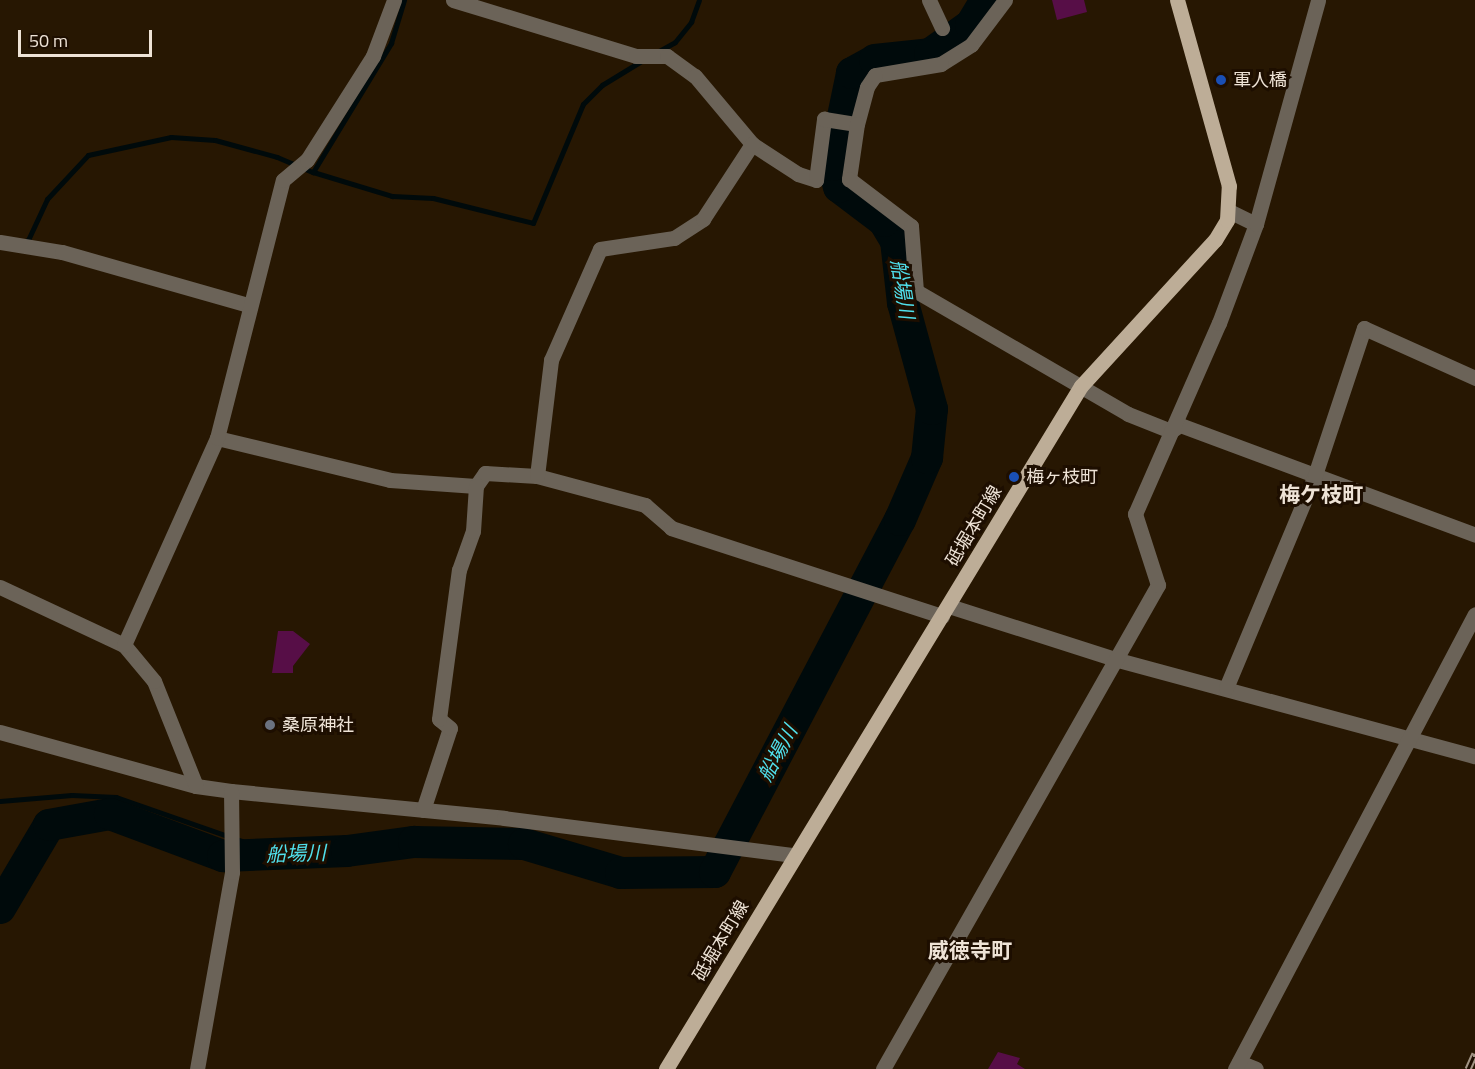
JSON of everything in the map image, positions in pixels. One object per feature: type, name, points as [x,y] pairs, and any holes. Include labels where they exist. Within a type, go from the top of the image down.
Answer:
[{"type":"main road","name":"砥堀本町線","points":[[666,1069],[1081,386],[1215,240],[1229,211],[1229,186],[1177,0]]},
{"type":"street","points":[[124,645],[217,438],[248,305],[283,180],[307,160],[373,56],[394,0]]},
{"type":"street","points":[[453,0],[636,56],[666,56],[694,76],[753,144],[798,174],[816,180],[824,119],[857,124]]},
{"type":"street","points":[[929,0],[942,28]]},
{"type":"street","points":[[1005,0],[971,45],[942,64],[875,75],[867,87],[857,124],[849,179],[911,226],[916,291],[1128,414],[1171,431]]},
{"type":"street","points":[[883,1069],[1118,660],[1158,585],[1135,514],[1219,323],[1256,224],[1318,0]]},
{"type":"street","points":[[537,476],[551,360],[600,249],[674,238],[703,219],[753,144]]},
{"type":"street","points":[[1229,211],[1256,224]]},
{"type":"street","points":[[0,242],[62,252],[248,305]]},
{"type":"street","points":[[1226,688],[1315,475],[1364,328],[1475,378]]},
{"type":"street","points":[[1171,431],[1180,425],[1475,535]]},
{"type":"street","points":[[217,438],[390,480],[476,486]]},
{"type":"street","points":[[423,810],[450,728],[439,719],[459,570],[473,531],[476,486],[485,473],[537,476],[645,505],[671,528],[871,591],[1475,756]]},
{"type":"street","points":[[0,587],[124,645],[154,681],[196,786]]},
{"type":"street","points":[[1256,1069],[1237,1065],[1475,614]]},
{"type":"street","points":[[0,732],[196,786],[423,810],[794,855]]},
{"type":"street","points":[[197,1069],[232,872],[231,791]]},
{"type":"building","points":[[1052,0],[1084,0],[1087,12],[1057,20]]},
{"type":"building","points":[[278,631],[293,631],[310,644],[293,666],[293,673],[272,673]]},
{"type":"building","points":[[998,1052],[1020,1058],[1017,1064],[1025,1069],[988,1069]]},
{"type":"waterway","points":[[23,242],[28,240],[47,199],[88,155],[171,137],[215,140],[277,157],[313,172],[391,43],[404,0]]},
{"type":"waterway","points":[[659,51],[675,42],[691,22],[699,0]]},
{"type":"waterway","name":"船場川","points":[[0,908],[49,825],[110,814],[223,856],[347,851],[414,842],[524,844],[621,873],[715,872],[900,520],[927,458],[932,409],[903,303],[896,241],[884,221],[839,187],[833,165],[852,73],[875,60],[930,54],[971,25],[986,0]]},
{"type":"waterway","points":[[313,172],[392,196],[433,198],[533,223],[583,104],[602,85],[643,60]]},
{"type":"waterway","points":[[0,801],[72,795],[116,797],[250,844],[291,843],[347,851]]},
{"type":"railway","points":[[1468,1069],[1475,1053]]},
{"type":"place","name":"軍人橋","points":[[1221,80]]},
{"type":"place","name":"梅ヶ枝町","points":[[1014,477]]},
{"type":"place","name":"桑原神社","points":[[270,725]]},
{"type":"district","name":"梅ケ枝町","points":[[1321,494]]},
{"type":"district","name":"威徳寺町","points":[[970,950]]}]
